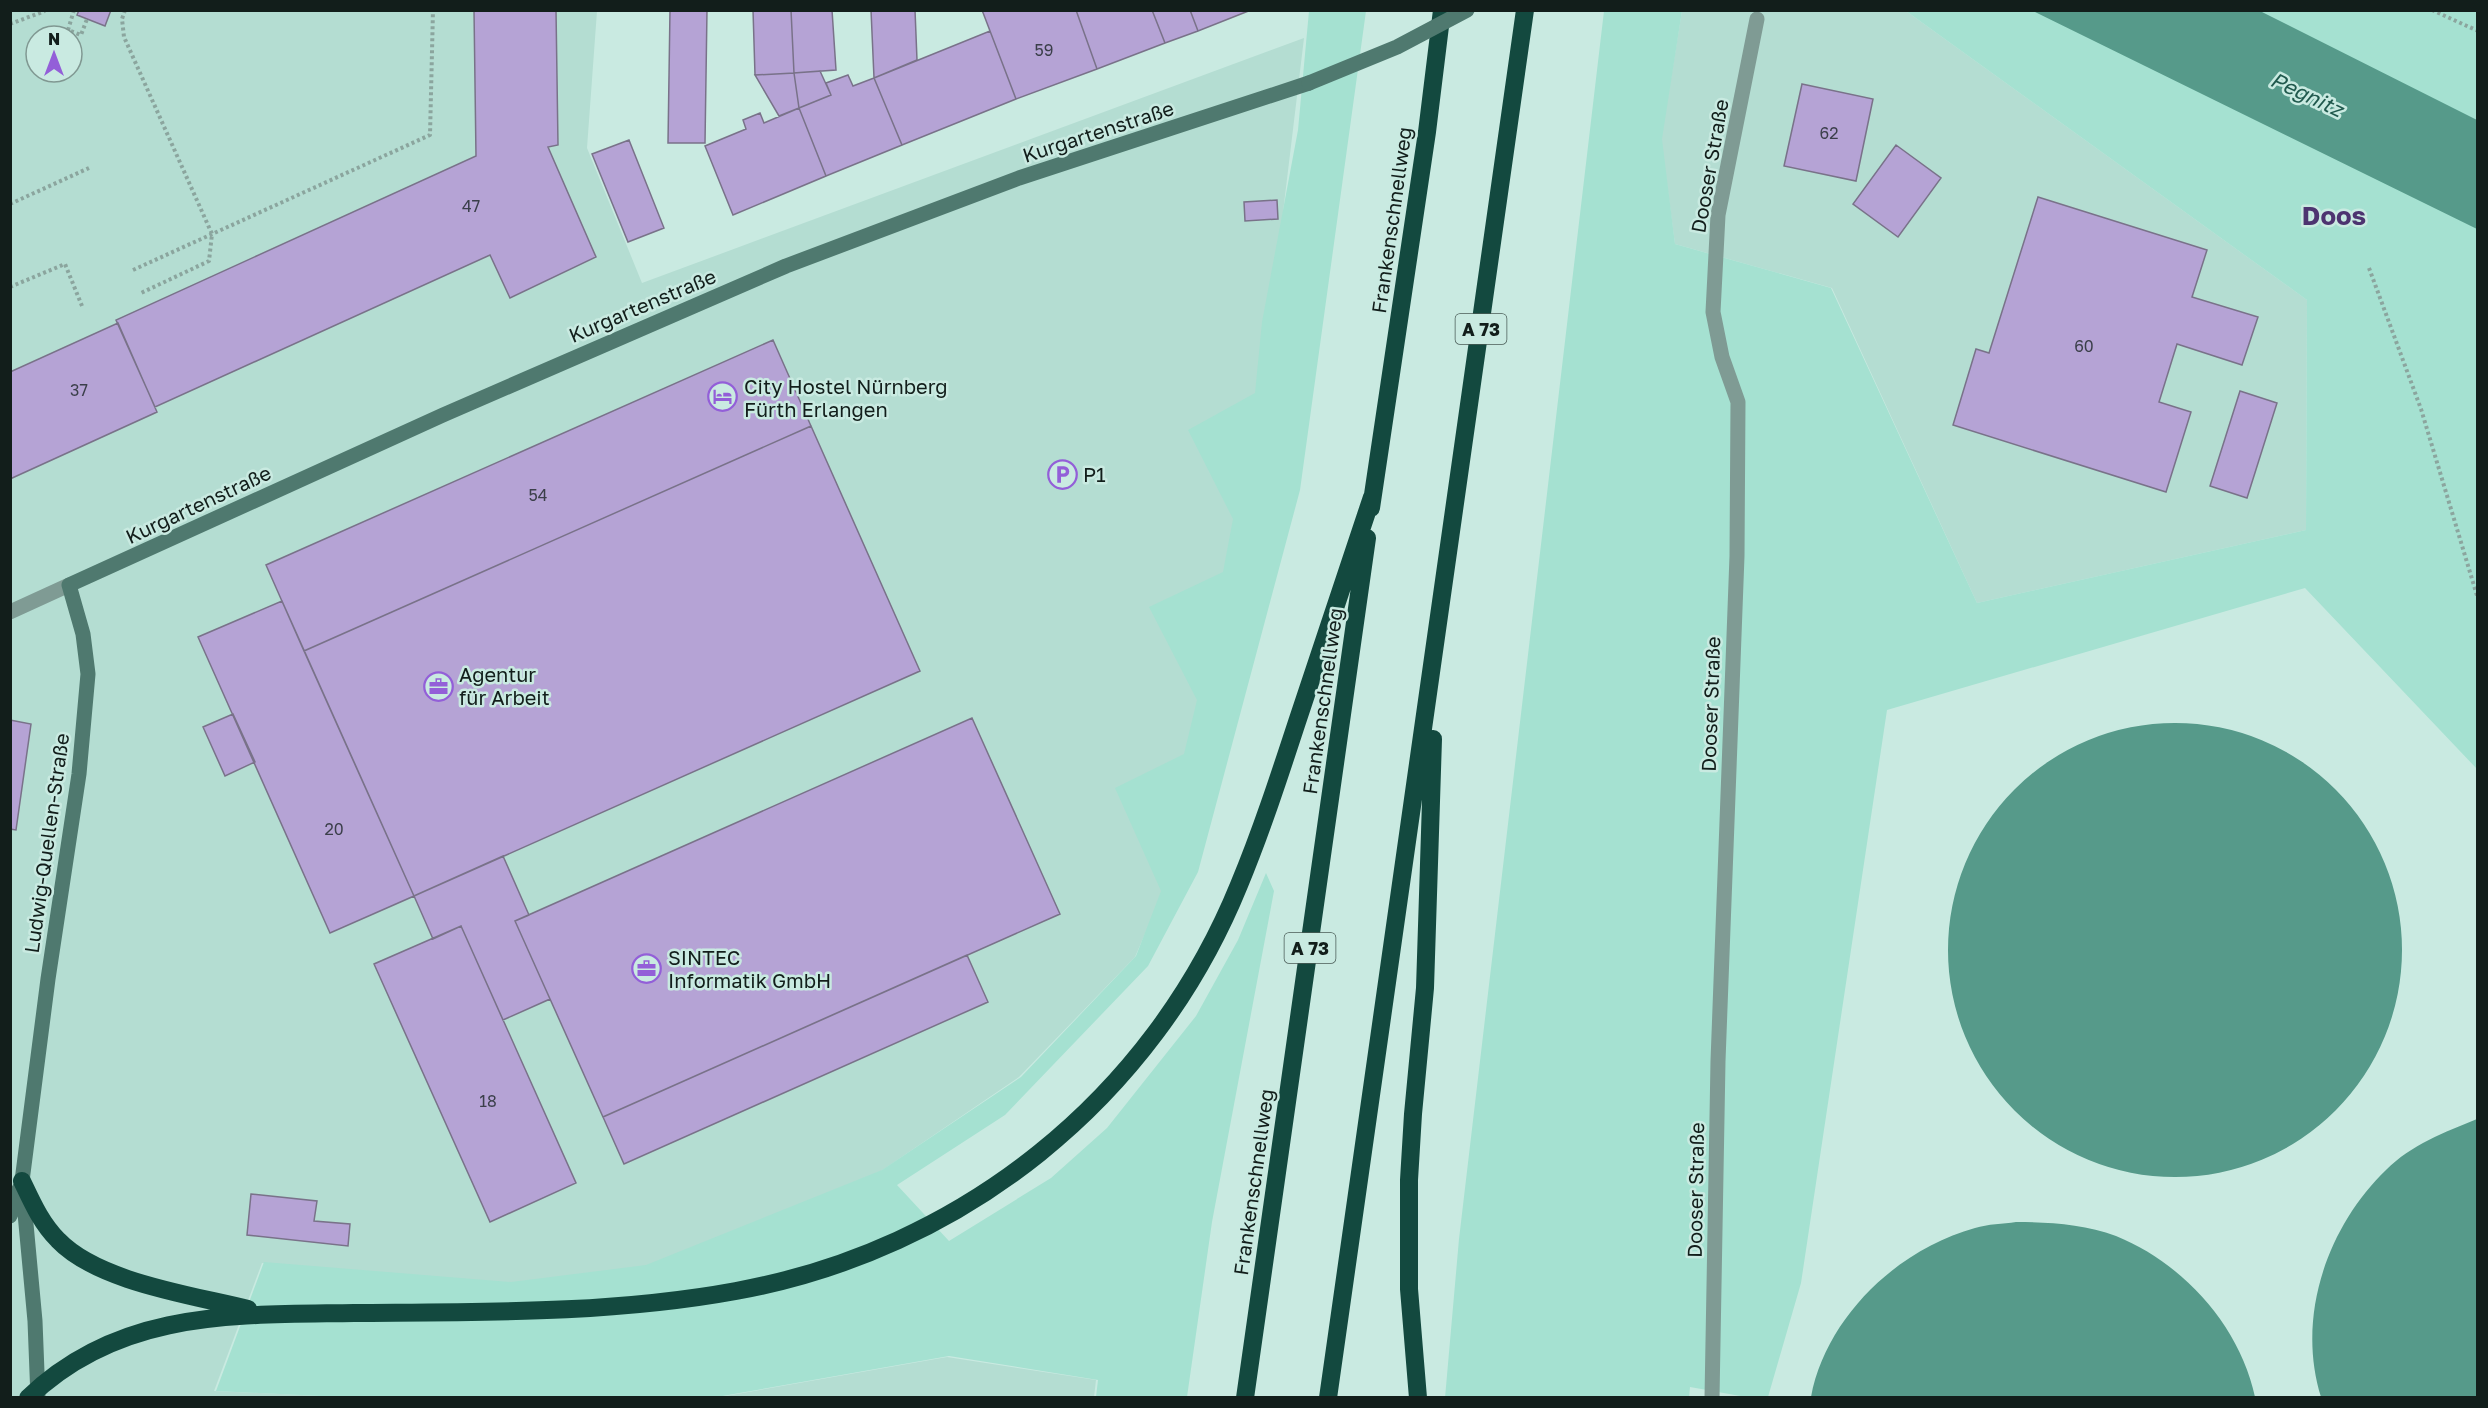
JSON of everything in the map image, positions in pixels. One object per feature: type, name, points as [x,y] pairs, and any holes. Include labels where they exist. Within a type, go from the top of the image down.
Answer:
[{"type":"highway","name":"Frankenschnellweg","points":[[1245,1398],[1335,776],[1372,497],[1427,132],[1442,10]]},
{"type":"highway","name":"A 73","points":[[1328,1398],[1525,10]]},
{"type":"highway","points":[[35,1394],[88,1355],[142,1331],[183,1321],[270,1314],[600,1308],[736,1292],[810,1274],[876,1251],[942,1220],[1008,1178],[1068,1130],[1123,1074],[1169,1015],[1207,951],[1238,888],[1281,773],[1372,497]]},
{"type":"highway","points":[[1418,1398],[1409,1288],[1409,1203],[1413,1114],[1425,988],[1436,647]]},
{"type":"highway","points":[[22,1181],[47,1229],[60,1243],[94,1267],[137,1281],[270,1314]]},
{"type":"main road","name":"Kurgartenstraße","points":[[69,585],[443,415],[786,266],[1000,185],[1309,83],[1388,51],[1467,10]]},
{"type":"main road","name":"Ludwig-Quellen-Straße","points":[[10,1216],[22,1181],[48,979],[79,774],[88,674],[83,633],[69,585]]},
{"type":"main road","name":"Ludwig-Quellen-Straße","points":[[22,1181],[35,1321],[35,1394]]},
{"type":"street","name":"Dooser Straße","points":[[1712,1398],[1719,1049],[1737,556],[1738,414],[1738,402],[1722,357],[1713,312],[1718,214],[1757,19]]},
{"type":"street","name":"Kurgartenstraße","points":[[10,612],[69,585]]},
{"type":"path","points":[[10,24],[45,10]]},
{"type":"path","points":[[74,10],[68,30],[81,35],[87,19]]},
{"type":"path","points":[[125,10],[122,19],[124,37],[212,234],[209,261],[141,292]]},
{"type":"path","points":[[133,270],[430,135],[433,10]]},
{"type":"path","points":[[2432,10],[2478,31]]},
{"type":"path","points":[[10,204],[89,168]]},
{"type":"path","points":[[10,287],[64,264],[82,306]]},
{"type":"path","points":[[2369,268],[2421,409],[2478,599]]},
{"type":"shaded area","points":[[10,11],[597,11],[587,148],[642,283],[1304,38],[1216,768],[1135,957],[1019,1077],[881,1171],[644,1267],[510,1283],[262,1263],[214,1391],[344,1397],[11,1397]]},
{"type":"shaded area","points":[[1309,11],[1366,11],[1300,490],[1198,872],[1148,966],[1005,1115],[897,1185],[949,1241],[1051,1178],[1107,1128],[1196,1016],[1238,940],[1266,873],[1274,891],[1212,1222],[1187,1397],[1096,1397],[1098,1380],[949,1356],[717,1397],[361,1398],[216,1391],[264,1262],[511,1282],[646,1265],[882,1170],[1021,1077],[1136,956],[1161,891],[1115,788],[1184,754],[1197,700],[1149,607],[1223,572],[1233,519],[1188,430],[1255,393],[1262,322],[1298,130]]},
{"type":"shaded area","points":[[1604,11],[1682,11],[1662,139],[1675,244],[1831,288],[1977,603],[2306,530],[2307,300],[1906,11],[2477,11],[2477,769],[2305,588],[1887,710],[1801,1283],[1768,1397],[1746,1397],[1690,1387],[1689,1398],[1445,1398],[1459,1239]]},
{"type":"shaded area","points":[[1682,11],[1906,11],[2307,300],[2306,530],[1977,603],[1832,288],[1675,244],[1661,139]]},
{"type":"shaded area","points":[[947,1357],[1096,1380],[1094,1397],[720,1397]]},
{"type":"water","name":"Pegnitz","points":[[2033,11],[2260,11],[2477,120],[2477,229]]},
{"type":"water","points":[[2175,723],[2219,727],[2262,740],[2301,761],[2336,789],[2364,824],[2385,863],[2398,906],[2402,950],[2398,994],[2385,1037],[2364,1076],[2336,1111],[2301,1139],[2262,1160],[2219,1173],[2175,1177],[2131,1173],[2088,1160],[2049,1139],[2014,1111],[1986,1076],[1965,1037],[1952,994],[1948,950],[1952,906],[1965,863],[1986,824],[2014,789],[2049,761],[2088,740],[2131,727]]},
{"type":"water","points":[[2477,1119],[2477,1397],[2321,1397],[2314,1367],[2312,1336],[2315,1305],[2322,1275],[2347,1218],[2365,1193],[2406,1153]]},
{"type":"water","points":[[2016,1222],[2067,1224],[2104,1232],[2141,1248],[2164,1263],[2205,1300],[2222,1322],[2247,1371],[2255,1397],[1811,1397],[1819,1368],[1832,1340],[1849,1314],[1870,1290],[1893,1270],[1919,1252],[1946,1238],[1980,1227]]},
{"type":"building","points":[[79,10],[111,10],[105,26],[77,15]]},
{"type":"building","points":[[474,10],[556,10],[558,145],[548,147],[596,257],[510,298],[490,255],[155,407],[116,320],[476,156]]},
{"type":"building","points":[[670,10],[707,10],[705,143],[668,143]]},
{"type":"building","points":[[753,10],[791,10],[794,73],[755,75]]},
{"type":"building","points":[[791,10],[832,10],[836,70],[794,73]]},
{"type":"building","points":[[871,10],[915,10],[917,60],[874,78]]},
{"type":"building","points":[[982,10],[1076,10],[1097,69],[1016,99]]},
{"type":"building","points":[[1076,10],[1152,10],[1165,43],[1097,69]]},
{"type":"building","points":[[1152,10],[1190,10],[1198,31],[1165,43]]},
{"type":"building","points":[[1190,10],[1251,10],[1198,31]]},
{"type":"building","points":[[990,31],[1016,99],[902,145],[874,78]]},
{"type":"building","points":[[820,71],[831,95],[799,108],[794,73]]},
{"type":"building","points":[[794,73],[799,108],[779,116],[755,75]]},
{"type":"building","points":[[848,75],[853,86],[874,78],[902,145],[826,176],[799,108],[831,95],[826,83]]},
{"type":"building","points":[[1802,84],[1873,99],[1856,181],[1784,166]]},
{"type":"building","points":[[799,108],[826,176],[733,215],[705,146],[746,129],[743,120],[760,113],[764,123]]},
{"type":"building","points":[[629,140],[664,228],[628,242],[592,154]]},
{"type":"building","points":[[1896,145],[1941,178],[1898,237],[1853,204]]},
{"type":"building","points":[[2038,197],[2207,250],[2192,297],[2258,317],[2242,365],[2177,344],[2159,402],[2191,412],[2166,492],[1953,425],[1976,349],[1989,353]]},
{"type":"building","points":[[1277,200],[1278,219],[1245,221],[1244,202]]},
{"type":"building","points":[[118,323],[157,412],[10,479],[10,372]]},
{"type":"building","points":[[773,340],[811,426],[304,651],[266,565]]},
{"type":"building","points":[[2240,391],[2277,403],[2247,498],[2210,486]]},
{"type":"building","points":[[811,426],[920,671],[414,896],[304,651]]},
{"type":"building","points":[[282,601],[414,896],[330,933],[198,637]]},
{"type":"building","points":[[233,714],[255,762],[225,776],[203,727]]},
{"type":"building","points":[[972,718],[1060,914],[603,1117],[515,921]]},
{"type":"building","points":[[10,720],[31,724],[16,830],[10,829]]},
{"type":"building","points":[[503,856],[529,915],[515,921],[550,999],[503,1020],[461,926],[433,939],[414,896]]},
{"type":"building","points":[[461,926],[576,1183],[490,1222],[374,964]]},
{"type":"building","points":[[967,955],[988,1002],[624,1164],[603,1117]]},
{"type":"building","points":[[251,1194],[317,1201],[314,1221],[350,1224],[348,1246],[247,1235]]},
{"type":"place","name":"City Hostel Nürnberg Fürth Erlangen","points":[[723,397]]},
{"type":"place","name":"P1","points":[[1062,474]]},
{"type":"place","name":"Agentur für Arbeit","points":[[438,686]]},
{"type":"place","name":"SINTEC Informatik GmbH","points":[[647,968]]},
{"type":"district","name":"Doos","points":[[2334,215]]}]
